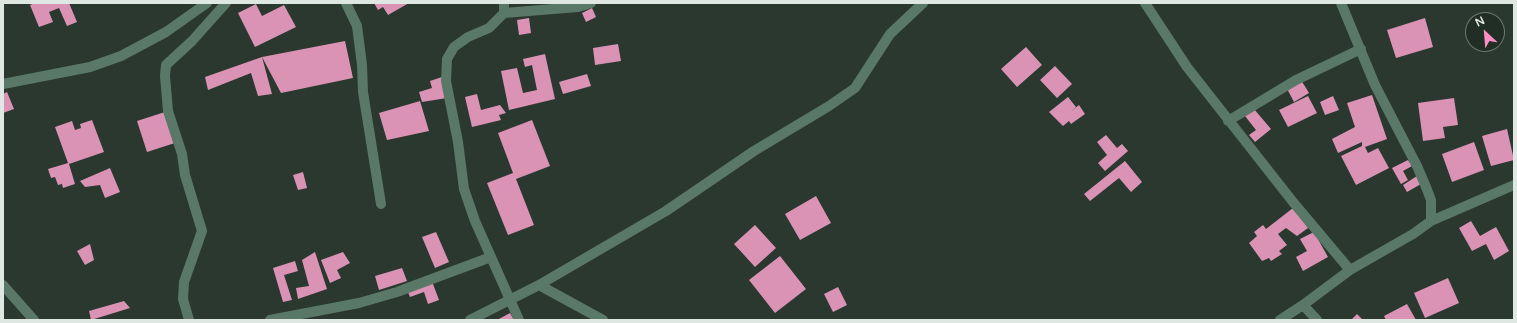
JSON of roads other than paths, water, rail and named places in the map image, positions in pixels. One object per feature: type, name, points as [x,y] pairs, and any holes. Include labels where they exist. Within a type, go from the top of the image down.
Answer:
[{"type":"street","points":[[3,84],[90,66],[121,56],[166,32],[207,3]]},
{"type":"street","points":[[189,320],[183,299],[184,282],[202,230],[185,175],[182,154],[168,111],[165,76],[166,65],[192,41],[226,3]]},
{"type":"street","points":[[346,3],[357,26],[362,65],[363,92],[381,204]]},
{"type":"street","points":[[519,320],[474,221],[464,189],[458,142],[446,81],[447,59],[454,47],[468,37],[489,28],[504,8],[578,7],[591,3]]},
{"type":"street","points":[[470,320],[539,284],[666,211],[754,151],[823,110],[854,88],[890,34],[903,20],[923,3]]},
{"type":"street","points":[[1145,3],[1187,67],[1228,121],[1350,270]]},
{"type":"street","points":[[1341,3],[1375,85],[1417,166],[1426,187],[1430,200],[1431,221]]},
{"type":"street","points":[[1228,121],[1296,80],[1361,50]]},
{"type":"street","points":[[1280,320],[1304,305],[1350,270],[1431,221],[1514,185]]},
{"type":"street","points":[[270,320],[359,303],[389,294],[491,257]]},
{"type":"street","points":[[539,284],[603,320]]},
{"type":"street","points":[[3,286],[34,320]]},
{"type":"street","points":[[1304,305],[1317,320]]}]
